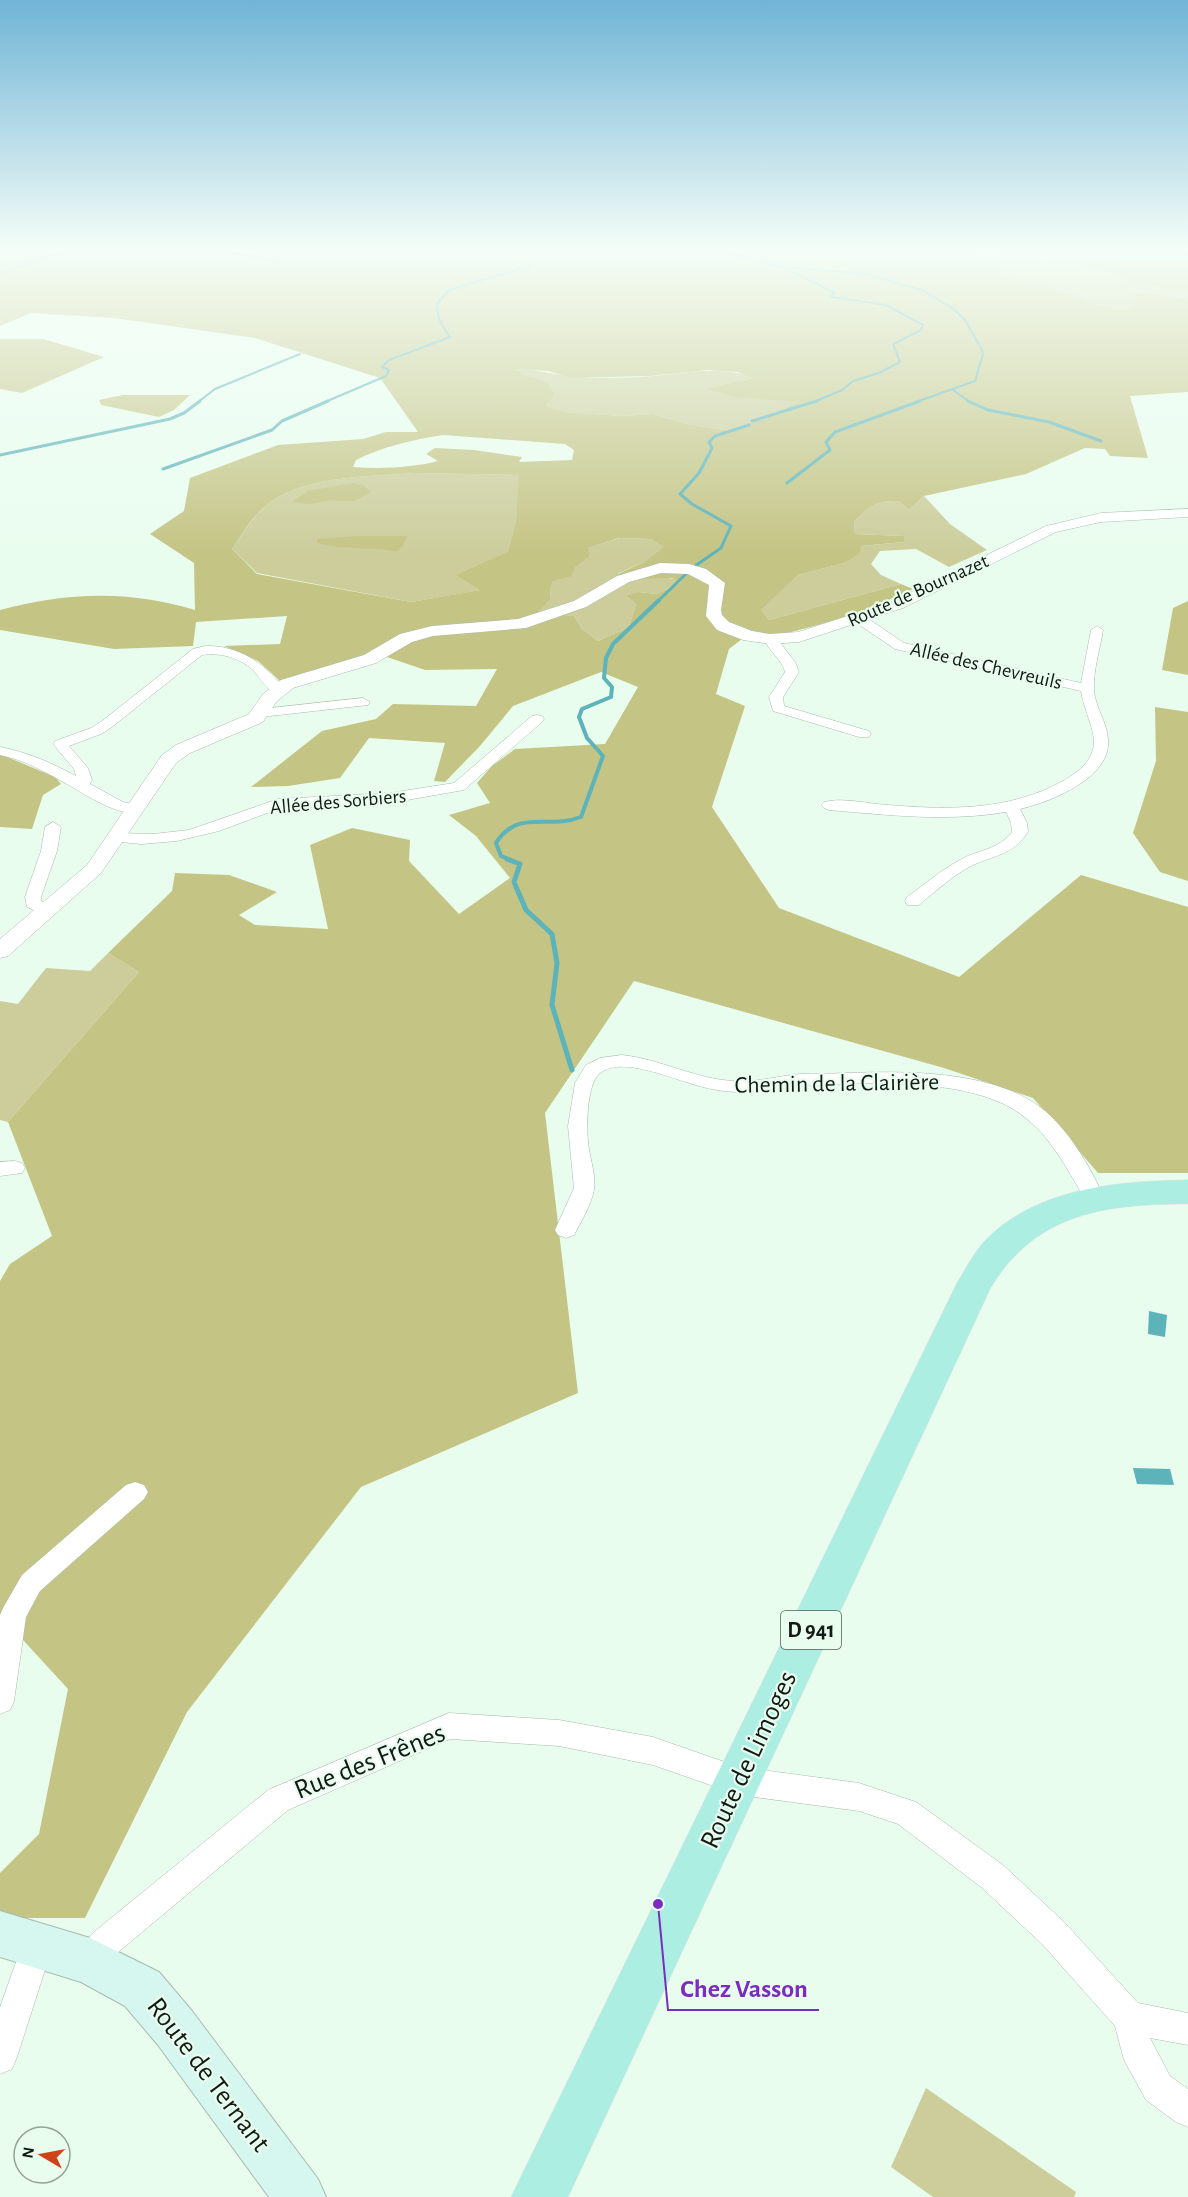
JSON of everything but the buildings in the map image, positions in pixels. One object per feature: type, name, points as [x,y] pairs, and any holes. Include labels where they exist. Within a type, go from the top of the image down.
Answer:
[{"type":"main road","name":"Route de Limoges","points":[[539,2197],[975,1283],[994,1254],[1011,1237],[1037,1218],[1071,1204],[1095,1199],[1188,1192]]},
{"type":"main road","name":"Route de Ternant","points":[[18,1940],[90,1961],[142,1989],[175,2028],[300,2197]]},
{"type":"street","name":"Route de Bournazet","points":[[278,690],[303,678],[370,659],[406,638],[432,631],[520,624],[580,604],[623,579],[660,568],[689,569],[700,572],[717,583],[713,610],[714,616],[723,626],[749,636],[770,639],[799,637],[860,619],[916,596],[1051,529],[1070,522],[1112,515],[1188,513]]},
{"type":"street","name":"Allée des Chevreuils","points":[[860,619],[872,624],[890,642],[900,646],[1087,688]]},
{"type":"street","name":"Allée des Chevreuils","points":[[830,805],[939,813],[1011,807],[1068,786],[1087,772],[1098,758],[1102,742],[1091,713],[1087,688],[1097,630]]},
{"type":"street","points":[[770,639],[772,645],[791,663],[792,672],[776,697],[778,708],[864,734]]},
{"type":"street","points":[[0,951],[93,869],[163,768],[176,753],[243,726],[261,713],[269,698],[278,690],[268,684],[257,667],[249,662],[224,651],[208,648],[198,652],[119,716],[96,731],[60,744],[81,768],[85,780],[80,785]]},
{"type":"street","points":[[261,713],[363,702]]},
{"type":"street","name":"Allée des Sorbiers","points":[[116,838],[148,839],[184,836],[214,828],[278,804],[390,798],[448,790],[469,780],[537,718]]},
{"type":"street","points":[[0,752],[22,757],[119,807],[135,809]]},
{"type":"street","points":[[914,901],[952,871],[1012,843],[1020,832],[1019,823],[1011,807]]},
{"type":"street","points":[[47,911],[36,906],[33,903],[33,897],[49,851],[54,827]]},
{"type":"street","name":"Chemin de la Clairière","points":[[566,1230],[584,1189],[577,1139],[582,1085],[591,1070],[603,1063],[624,1061],[658,1067],[702,1082],[727,1087],[755,1088],[802,1080],[889,1079],[953,1083],[994,1093],[1026,1107],[1056,1136],[1091,1188],[1095,1199]]},
{"type":"street","points":[[0,1701],[13,1616],[31,1583],[135,1492]]},
{"type":"street","name":"Rue des Frênes","points":[[90,1961],[105,1943],[278,1800],[449,1726],[571,1736],[652,1751],[739,1781],[859,1797],[906,1812],[992,1876],[1053,1933],[1129,2018]]},
{"type":"street","points":[[0,2057],[11,2028],[27,1966],[18,1940]]},
{"type":"street","points":[[1188,2029],[1129,2018],[1136,2048],[1158,2088],[1188,2110]]},
{"type":"green space","points":[[0,351],[82,351],[104,357],[22,393],[0,389]]},
{"type":"green space","points":[[294,351],[1188,351],[1188,392],[1130,396],[1148,458],[1110,456],[1105,449],[1085,448],[1026,474],[924,496],[909,510],[899,501],[879,503],[864,512],[854,522],[855,534],[904,536],[904,542],[861,546],[860,553],[844,563],[798,575],[761,610],[769,620],[901,584],[913,589],[852,616],[776,636],[742,639],[729,649],[716,694],[745,706],[712,807],[779,908],[959,977],[1081,875],[1188,907],[1188,1173],[1098,1173],[1033,1098],[944,1068],[634,981],[545,1113],[578,1393],[361,1487],[187,1712],[85,1918],[22,1918],[0,1911],[0,1873],[39,1834],[68,1689],[0,1615],[0,1281],[10,1264],[52,1236],[8,1122],[139,972],[108,953],[172,891],[175,873],[229,875],[277,892],[239,915],[255,925],[328,929],[310,845],[352,828],[410,840],[409,861],[459,914],[510,878],[476,836],[449,815],[490,803],[477,783],[492,766],[515,749],[605,744],[638,687],[601,672],[513,706],[480,746],[445,782],[434,781],[445,743],[369,738],[340,778],[288,786],[251,787],[322,731],[376,719],[393,704],[476,706],[497,669],[425,670],[384,656],[303,673],[280,681],[258,661],[224,646],[280,644],[287,616],[196,622],[193,646],[114,649],[0,630],[0,610],[73,597],[122,596],[195,610],[194,563],[150,534],[184,511],[190,478],[278,445],[363,439],[386,432],[418,432],[380,378]],"holes":[[[516,369],[548,371],[572,378],[649,376],[708,370],[737,372],[752,378],[707,389],[736,397],[799,402],[731,431],[687,424],[653,414],[621,416],[566,412],[546,406],[555,395],[548,382],[520,373]],[[443,435],[565,444],[574,450],[572,460],[519,462],[522,457],[474,450],[435,448],[426,454],[438,461],[396,467],[353,467],[356,460],[377,451],[398,444]],[[414,473],[519,475],[516,520],[508,552],[455,575],[480,590],[411,602],[257,574],[232,549],[256,515],[271,502],[288,492],[329,480]],[[619,538],[651,539],[664,547],[644,562],[616,575],[634,579],[672,578],[681,582],[657,594],[639,592],[626,596],[636,604],[629,627],[598,641],[582,629],[574,616],[538,612],[551,599],[550,590],[553,581],[572,576],[575,568],[590,556],[588,548]]]},
{"type":"green space","points":[[516,368],[588,378],[639,377],[703,371],[729,372],[753,378],[743,380],[771,399],[800,402],[731,431],[687,424],[653,414],[621,416],[566,412],[546,406],[555,395],[548,382],[519,373]]},
{"type":"green space","points":[[123,395],[190,395],[174,410],[159,417],[101,405],[99,400]]},
{"type":"green space","points":[[414,473],[520,475],[516,520],[508,553],[455,575],[481,590],[411,602],[257,573],[232,549],[256,515],[271,502],[288,492],[329,480]]},
{"type":"green space","points":[[353,483],[365,486],[371,492],[354,501],[332,500],[310,504],[292,502],[308,491]]},
{"type":"green space","points":[[924,496],[950,524],[987,550],[949,567],[916,549],[880,551],[871,564],[881,575],[901,584],[769,620],[760,610],[798,575],[844,563],[861,546],[904,542],[904,536],[855,534],[854,522],[869,508],[879,503],[899,501],[909,510]]},
{"type":"green space","points":[[407,536],[403,546],[397,551],[337,547],[317,543],[317,539]]},
{"type":"green space","points":[[620,538],[651,539],[665,547],[644,562],[617,574],[682,581],[657,594],[639,592],[627,597],[636,604],[629,627],[598,641],[582,629],[574,616],[537,612],[551,599],[550,590],[553,580],[575,568],[590,556],[587,548]]},
{"type":"green space","points":[[1188,601],[1188,675],[1162,670],[1173,608]]},
{"type":"green space","points":[[1155,707],[1188,712],[1188,881],[1160,872],[1133,833],[1156,761]]},
{"type":"green space","points":[[0,754],[55,777],[61,784],[43,795],[32,829],[0,827]]},
{"type":"green space","points":[[108,953],[139,972],[8,1122],[0,1120],[0,1001],[18,1004],[46,968],[90,971]]},
{"type":"green space","points":[[926,2088],[1076,2192],[1074,2197],[933,2197],[891,2167]]},
{"type":"water","points":[[1149,1311],[1167,1315],[1165,1337],[1148,1334]]},
{"type":"water","points":[[1133,1468],[1170,1469],[1174,1485],[1137,1484]]},
{"type":"waterway","points":[[325,402],[386,376],[389,370],[382,367],[389,360],[414,351]]},
{"type":"waterway","points":[[815,402],[842,390],[853,381],[879,373],[900,362],[896,351]]},
{"type":"waterway","points":[[198,402],[215,389],[300,354]]},
{"type":"waterway","points":[[916,402],[975,381],[983,354]]},
{"type":"waterway","points":[[953,390],[970,402]]},
{"type":"waterway","points":[[0,455],[170,419],[184,413],[200,401]]},
{"type":"waterway","points":[[163,469],[272,430],[282,421],[328,401]]},
{"type":"waterway","points":[[787,483],[830,450],[826,442],[835,432],[920,401]]},
{"type":"waterway","points":[[752,421],[815,402]]},
{"type":"waterway","points":[[970,402],[988,410],[1049,422],[1101,441]]},
{"type":"waterway","points":[[695,566],[721,548],[731,526],[692,504],[680,494],[699,473],[712,448],[709,442],[715,436],[749,425]]},
{"type":"waterway","points":[[657,602],[687,573]]},
{"type":"waterway","points":[[511,860],[501,856],[496,843],[505,832],[514,826],[581,817],[603,756],[587,738],[579,717],[582,709],[611,697],[612,687],[604,678],[606,658],[613,644],[659,600]]},
{"type":"waterway","points":[[507,859],[520,864],[514,882],[526,910],[552,934],[557,963],[552,1005],[572,1070]]},
{"type":"place","name":"Chez Vasson","points":[[658,1904]]}]
